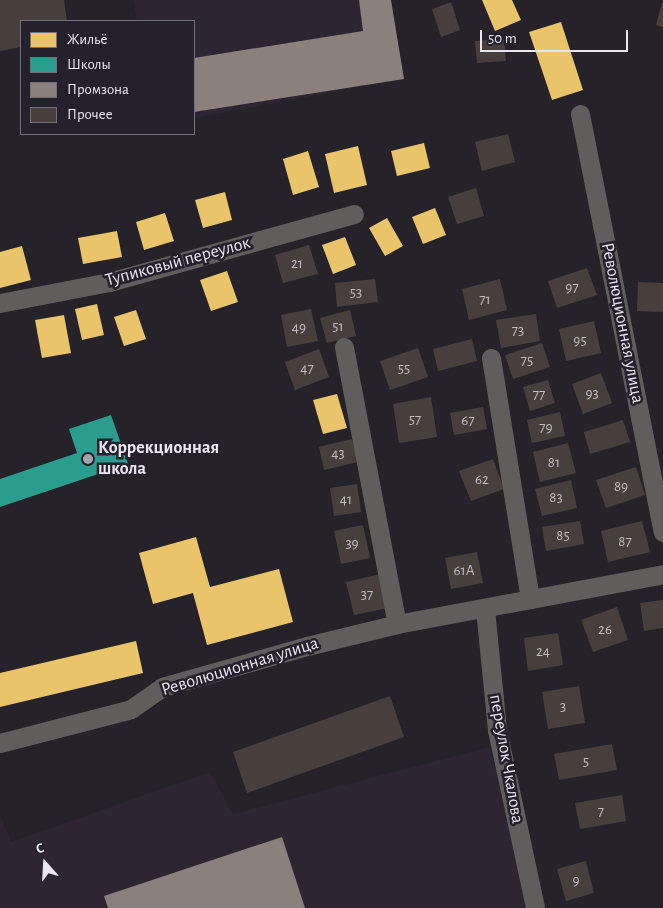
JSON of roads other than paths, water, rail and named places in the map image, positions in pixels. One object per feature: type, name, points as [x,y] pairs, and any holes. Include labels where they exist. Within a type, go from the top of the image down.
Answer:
[{"type":"street","name":"Революционная улица","points":[[580,114],[663,532]]},
{"type":"street","name":"Тупиковый переулок","points":[[0,302],[109,282],[354,214]]},
{"type":"street","points":[[344,347],[397,624]]},
{"type":"street","points":[[491,358],[530,599]]},
{"type":"street","name":"Революционная улица","points":[[0,743],[131,709],[162,687],[397,624],[485,609],[663,574]]},
{"type":"street","name":"переулок Чкалова","points":[[485,609],[497,730],[535,908]]},
{"type":"place","name":"Коррекционная школа","points":[[88,459]]}]
